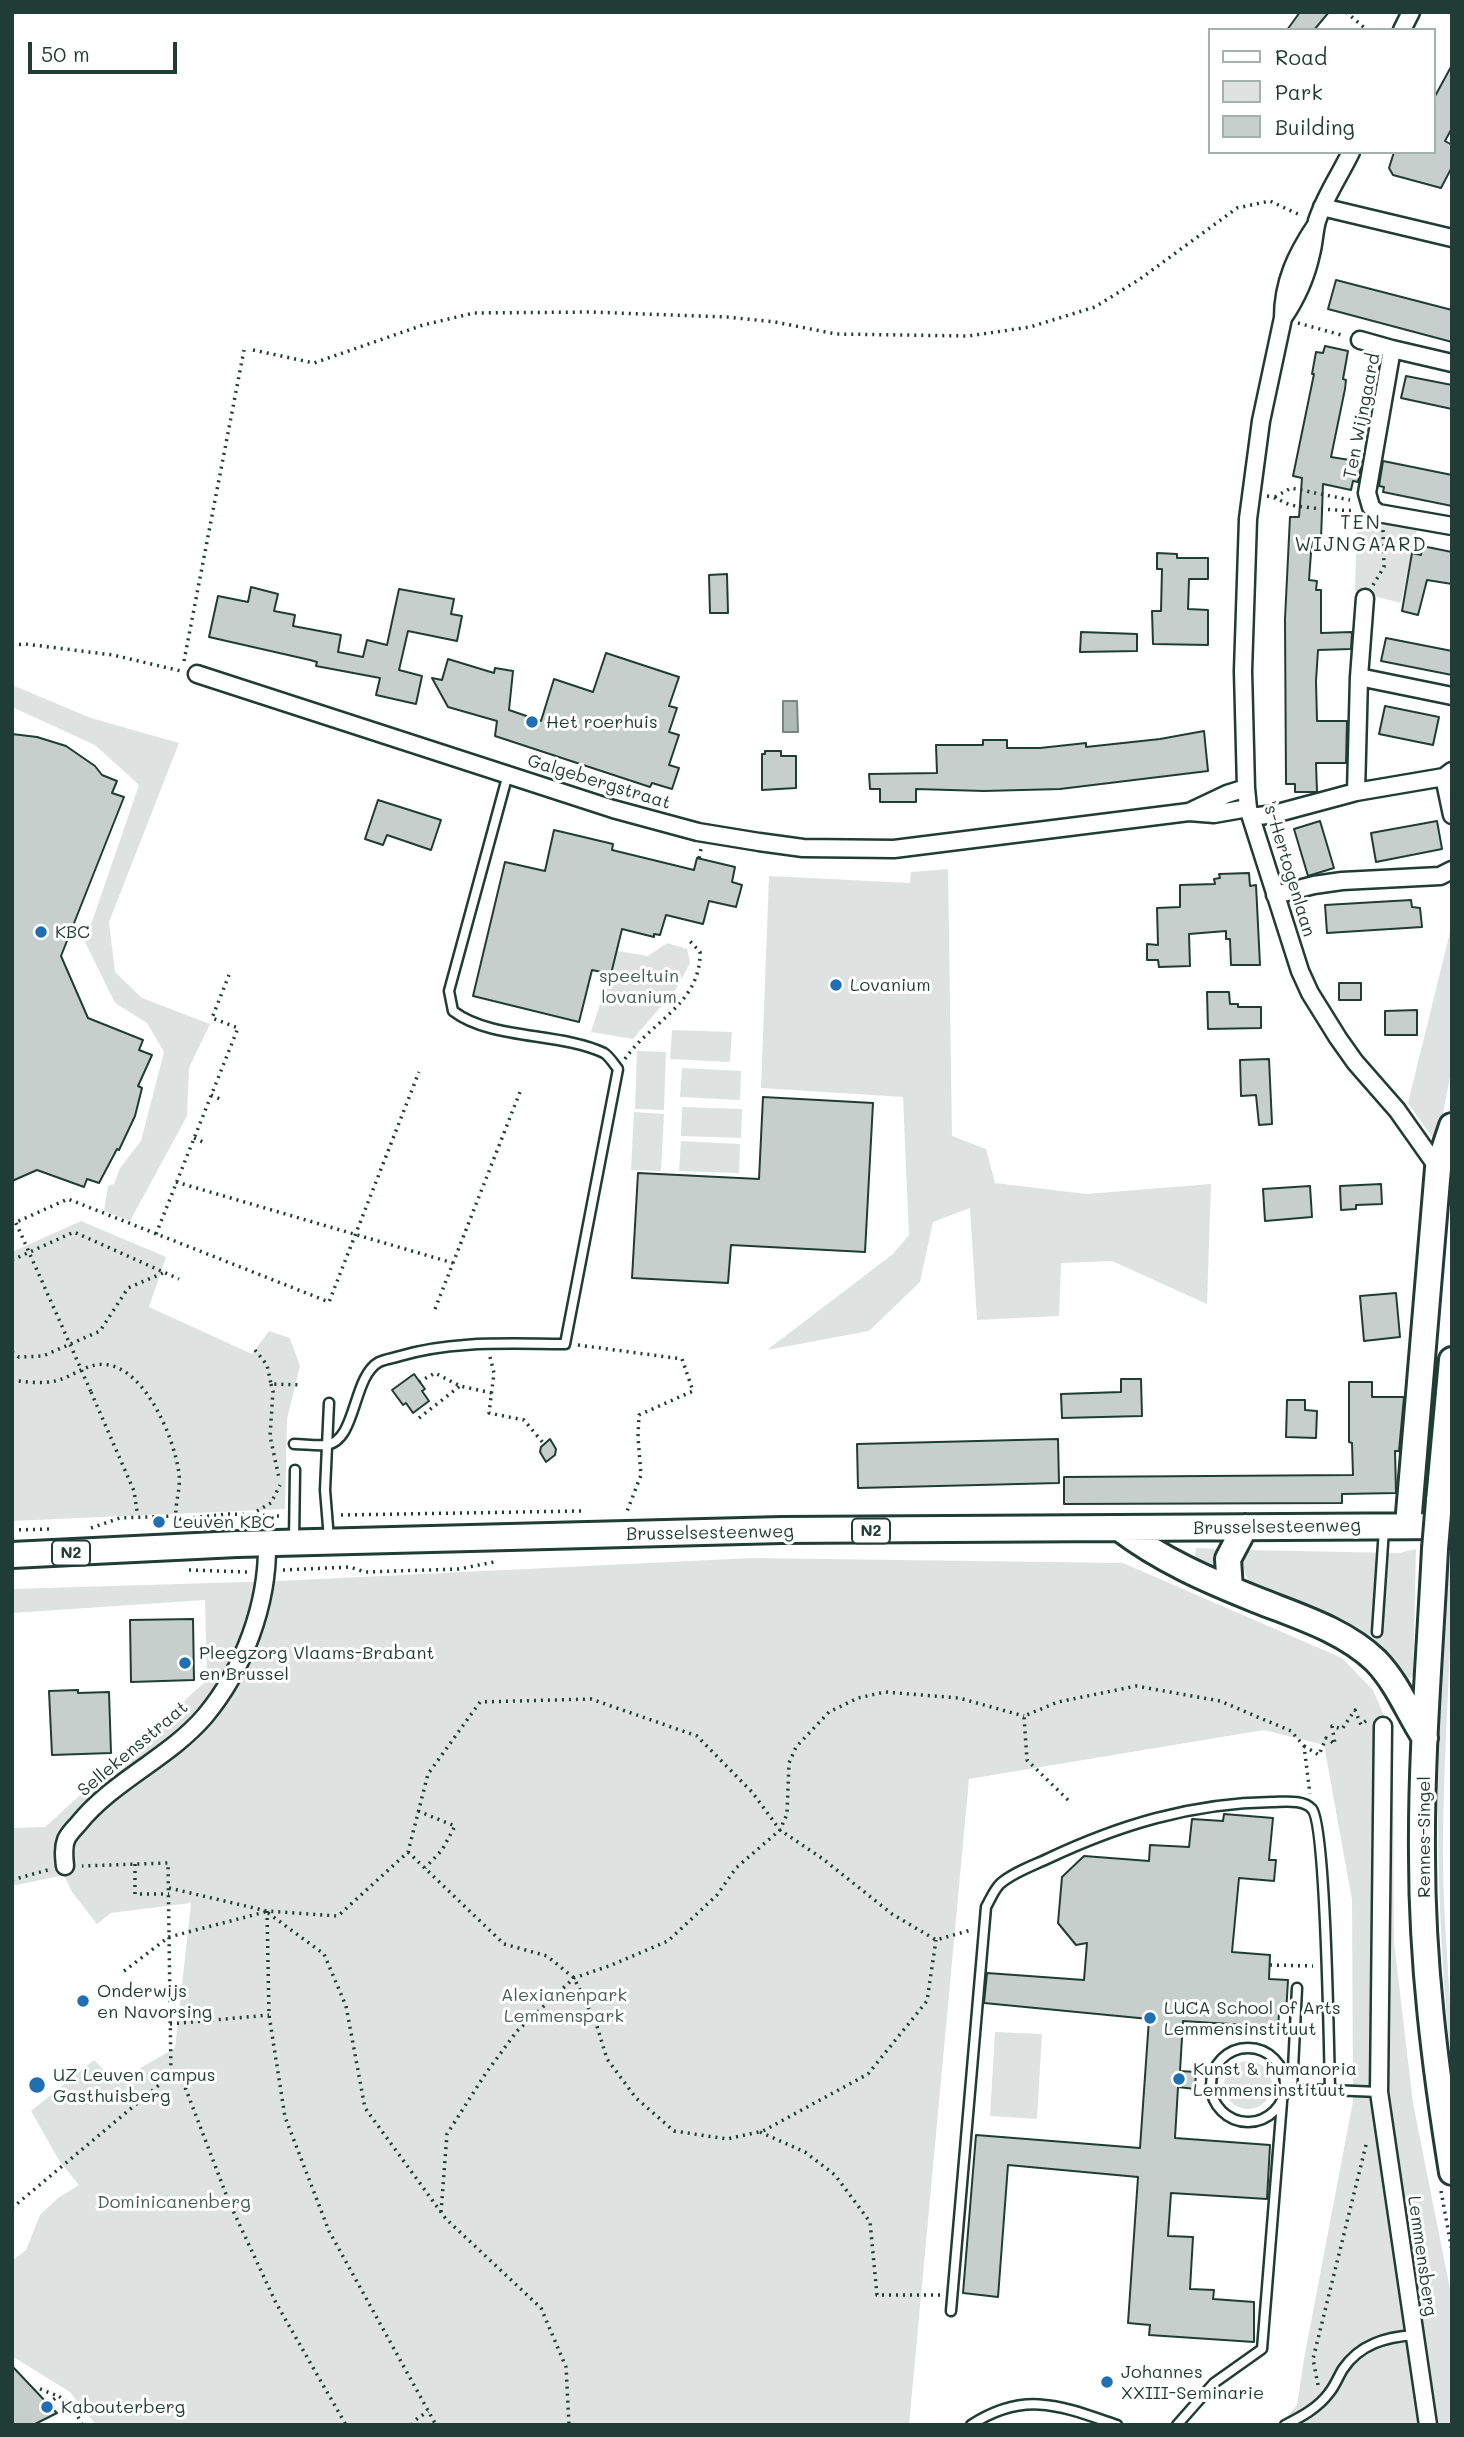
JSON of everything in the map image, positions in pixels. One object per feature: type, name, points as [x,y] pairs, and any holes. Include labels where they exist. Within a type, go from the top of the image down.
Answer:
[{"type":"main road","points":[[1396,1526],[1438,1168],[1452,1126]]},
{"type":"main road","name":"Rennes-Singel","points":[[1452,1360],[1435,1549],[1424,1738],[1422,1855],[1424,1937],[1434,2049],[1452,2172]]},
{"type":"main road","name":"N2","points":[[1396,1526],[1452,1525]]},
{"type":"main road","name":"Brusselsesteenweg","points":[[12,1555],[294,1542],[782,1531],[1396,1526]]},
{"type":"main road","points":[[1230,1589],[1228,1559],[1245,1527]]},
{"type":"main road","points":[[1119,1528],[1147,1549],[1174,1564],[1353,1643],[1373,1659],[1396,1685],[1424,1738]]},
{"type":"street","points":[[1403,28],[1411,12]]},
{"type":"street","name":"'s-Hertogenlaan","points":[[1331,186],[1337,154]]},
{"type":"street","name":"'s-Hertogenlaan","points":[[1351,154],[1331,186],[1316,224],[1299,251],[1283,294],[1283,318],[1261,421],[1246,558],[1243,671],[1246,788],[1250,813],[1300,971],[1322,1013],[1355,1062],[1398,1110],[1438,1168]]},
{"type":"street","points":[[1322,207],[1452,238]]},
{"type":"street","points":[[1360,340],[1392,349]]},
{"type":"street","name":"Ten Wijngaard","points":[[1386,514],[1373,509],[1367,493],[1392,349],[1452,363]]},
{"type":"street","points":[[1386,514],[1452,526]]},
{"type":"street","points":[[1356,792],[1365,598]]},
{"type":"street","name":"Galgebergstraat","points":[[190,673],[613,809],[698,832],[803,848],[894,849],[1189,812],[1250,813]]},
{"type":"street","points":[[1360,677],[1452,696]]},
{"type":"street","points":[[1250,813],[1274,814],[1356,792],[1448,774],[1452,814]]},
{"type":"street","name":"Galgebergstraat","points":[[1189,812],[1246,788]]},
{"type":"street","points":[[1275,895],[1323,883],[1440,876],[1452,870]]},
{"type":"street","name":"Sellekensstraat","points":[[65,1866],[67,1838],[86,1814],[204,1716],[234,1673],[253,1631],[267,1576],[267,1544]]},
{"type":"street","name":"Lemmensberg","points":[[1383,1728],[1379,2092],[1428,2425]]},
{"type":"lane","points":[[294,1444],[333,1443],[351,1419],[358,1390],[378,1363],[426,1348],[565,1344],[618,1069],[606,1054],[537,1035],[465,1020],[453,1011],[449,991],[508,774]]},
{"type":"lane","points":[[329,1403],[325,1490],[329,1542]]},
{"type":"lane","points":[[294,1542],[295,1470]]},
{"type":"lane","points":[[1377,1632],[1396,1526]]},
{"type":"lane","points":[[951,2311],[986,1907],[1000,1885],[1022,1871],[1084,1842],[1168,1814],[1209,1806],[1301,1802],[1312,1810],[1318,1823],[1330,2090]]},
{"type":"lane","points":[[1289,2089],[1279,2064],[1270,2054],[1258,2049],[1232,2051],[1214,2068],[1210,2081],[1216,2106],[1237,2121],[1263,2119],[1274,2112],[1289,2089],[1297,1988]]},
{"type":"lane","points":[[1289,2089],[1379,2092]]},
{"type":"lane","points":[[1177,2425],[1214,2383],[1262,2349],[1282,2102]]},
{"type":"lane","points":[[1284,2425],[1304,2416],[1329,2394],[1344,2368],[1363,2348],[1387,2338],[1415,2335]]},
{"type":"lane","points":[[971,2425],[986,2415],[1015,2406],[1045,2403],[1117,2425]]},
{"type":"path","points":[[1346,12],[1365,28]]},
{"type":"path","points":[[253,351],[314,363],[423,325],[474,313],[591,312],[713,316],[775,322],[835,334],[968,336],[1030,327],[1095,307],[1140,279],[1237,208],[1270,201],[1316,224]]},
{"type":"path","points":[[1283,318],[1360,340]]},
{"type":"path","points":[[12,645],[24,644],[113,655],[190,673],[244,350]]},
{"type":"path","points":[[1275,497],[1291,488],[1349,499]]},
{"type":"path","points":[[1251,494],[1275,497],[1289,505],[1348,512]]},
{"type":"path","points":[[1365,598],[1384,567],[1382,532],[1386,514]]},
{"type":"path","points":[[618,1069],[633,1047],[669,1016],[691,989],[701,966],[700,952],[689,940]]},
{"type":"path","points":[[156,1234],[237,1028],[212,1018],[229,975]]},
{"type":"path","points":[[229,1050],[237,1053]]},
{"type":"path","points":[[137,1511],[134,1491],[14,1223],[68,1199],[329,1302],[419,1072]]},
{"type":"path","points":[[435,1309],[520,1091]]},
{"type":"path","points":[[211,1095],[220,1099]]},
{"type":"path","points":[[194,1138],[203,1142]]},
{"type":"path","points":[[176,1182],[453,1263]]},
{"type":"path","points":[[12,1260],[74,1232],[179,1279]]},
{"type":"path","points":[[12,1352],[19,1357],[43,1356],[100,1331],[128,1288],[163,1273]]},
{"type":"path","points":[[565,1344],[682,1359],[693,1391],[639,1415],[641,1475],[627,1506],[623,1535]]},
{"type":"path","points":[[487,1345],[495,1373],[489,1413],[524,1420],[544,1444]]},
{"type":"path","points":[[256,1350],[267,1364],[273,1391],[270,1436],[280,1484],[271,1503],[257,1511]]},
{"type":"path","points":[[12,1380],[54,1382],[94,1365],[108,1365],[122,1370],[152,1401],[170,1433],[180,1476],[176,1516]]},
{"type":"path","points":[[419,1382],[435,1374],[460,1386],[492,1393]]},
{"type":"path","points":[[271,1384],[302,1385]]},
{"type":"path","points":[[419,1418],[460,1386]]},
{"type":"path","points":[[87,1528],[120,1518],[176,1516],[180,1519],[228,1514],[279,1516]]},
{"type":"path","points":[[206,1518],[206,1524]]},
{"type":"path","points":[[12,1530],[62,1529]]},
{"type":"path","points":[[207,1570],[250,1572]]},
{"type":"path","points":[[441,2212],[447,2134],[517,2031],[574,1978],[668,1941],[717,1895],[736,1868],[780,1830],[787,1814],[789,1763],[796,1747],[829,1712],[885,1692],[959,1698],[1024,1716],[1058,1702],[1136,1686],[1220,1701],[1291,1731],[1304,1746],[1319,1755],[1326,1738],[1335,1744],[1332,1726],[1342,1729],[1355,1710],[1361,1725],[1368,1719],[1368,1724],[1373,1721],[1383,1728]]},
{"type":"path","points":[[135,1864],[135,1894],[169,1891],[267,1911],[338,1916],[408,1852],[428,1774],[480,1702],[591,1699],[697,1736],[752,1792],[780,1830],[892,1914],[936,1940],[983,1927]]},
{"type":"path","points":[[1024,1716],[1027,1760],[1068,1800]]},
{"type":"path","points":[[1304,1746],[1312,1810]]},
{"type":"path","points":[[418,1811],[455,1826],[442,1850],[424,1868]]},
{"type":"path","points":[[408,1852],[504,1944],[547,1956],[574,1978],[596,2023],[607,2059],[636,2098],[674,2131],[727,2139],[760,2132],[867,2074],[927,2001],[936,1940]]},
{"type":"path","points":[[12,1880],[65,1866],[168,1863],[171,2075]]},
{"type":"path","points":[[124,1971],[169,1937],[267,1911]]},
{"type":"path","points":[[267,1911],[269,2015],[285,2118],[329,2231],[436,2425]]},
{"type":"path","points":[[267,1911],[324,1954],[346,2006],[365,2108],[441,2212],[541,2308],[566,2367],[569,2425]]},
{"type":"path","points":[[1270,1965],[1310,1966]]},
{"type":"path","points":[[170,2024],[269,2015]]},
{"type":"path","points":[[12,2208],[171,2075]]},
{"type":"path","points":[[171,2075],[182,2079],[229,2202],[276,2303],[346,2425]]},
{"type":"path","points":[[1321,2401],[1313,2359],[1370,2130]]},
{"type":"path","points":[[760,2132],[805,2152],[835,2175],[870,2222],[877,2295],[953,2295]]},
{"type":"path","points":[[40,2389],[58,2396],[70,2405],[82,2425]]},
{"type":"path","points":[[48,2404],[58,2396]]},
{"type":"path","points":[[412,2425],[428,2411]]},
{"type":"green space","points":[[1359,519],[1417,529],[1401,603],[1355,591]]},
{"type":"green space","points":[[12,685],[91,718],[179,743],[109,922],[115,972],[142,998],[210,1024],[189,1068],[187,1116],[130,1221],[104,1211],[108,1186],[114,1184],[120,1168],[141,1141],[164,1052],[147,1023],[115,1003],[85,942],[139,785],[95,745],[12,707]]},
{"type":"green space","points":[[948,869],[952,1136],[986,1149],[995,1183],[1086,1194],[1211,1184],[1207,1304],[1112,1261],[1061,1263],[1059,1316],[977,1320],[970,1208],[933,1222],[920,1282],[869,1331],[767,1350],[893,1254],[909,1235],[903,1097],[761,1088],[769,876],[910,883],[911,872]]},
{"type":"green space","points":[[1452,924],[1452,1067],[1437,1144],[1408,1103]]},
{"type":"green space","name":"speeltuin lovanium","points":[[667,943],[687,949],[690,963],[676,989],[633,1039],[591,1032],[617,951],[648,956]]},
{"type":"green space","points":[[672,1030],[732,1032],[730,1062],[670,1059]]},
{"type":"green space","points":[[637,1051],[666,1052],[664,1110],[635,1109]]},
{"type":"green space","points":[[682,1068],[741,1071],[740,1100],[680,1097]]},
{"type":"green space","points":[[682,1107],[742,1109],[741,1138],[681,1136]]},
{"type":"green space","points":[[634,1112],[664,1114],[661,1171],[631,1170]]},
{"type":"green space","points":[[681,1141],[740,1144],[739,1173],[679,1171]]},
{"type":"green space","points":[[81,1221],[166,1257],[149,1307],[252,1354],[269,1331],[290,1338],[300,1366],[287,1419],[285,1509],[12,1521],[12,1252]]},
{"type":"green space","points":[[1196,1548],[1222,1549],[1216,1571],[1194,1560]]},
{"type":"green space","points":[[1416,1549],[1413,1676],[1402,1683],[1250,1584],[1241,1554],[1244,1550],[1399,1553]]},
{"type":"green space","points":[[1448,1554],[1452,1554],[1452,1591],[1443,1853],[1452,2071],[1442,1941],[1438,1812],[1440,1684]]},
{"type":"green space","name":"Alexianenpark Lemmenspark","points":[[752,1558],[1123,1563],[1342,1658],[1373,1690],[1386,1720],[1393,1748],[1394,1942],[1413,2103],[1452,2299],[1452,2425],[1279,2425],[1297,2405],[1353,2101],[1352,1900],[1324,1745],[1264,1730],[969,1779],[909,2425],[96,2425],[70,2392],[15,2358],[12,2359],[12,2261],[26,2250],[40,2215],[58,2198],[79,2185],[60,2162],[31,2111],[94,2060],[116,2082],[175,2048],[191,1903],[111,1913],[97,1924],[72,1892],[64,1875],[12,1886],[12,1828],[45,1827],[207,1680],[205,1600],[12,1613],[12,1589],[278,1581]]},
{"type":"green space","points":[[995,2032],[1042,2034],[1037,2119],[990,2116]]},
{"type":"green space","points":[[1248,2061],[1265,2068],[1272,2085],[1265,2102],[1248,2109],[1231,2102],[1224,2085],[1231,2068]]},
{"type":"shaded area","points":[[783,701],[797,701],[798,732],[783,732]]},
{"type":"building","points":[[1300,12],[1329,12],[1316,28],[1288,28]]},
{"type":"building","points":[[1452,65],[1452,128],[1445,141],[1452,145],[1452,167],[1441,188],[1393,175],[1389,168],[1393,154],[1436,154],[1436,94]]},
{"type":"building","points":[[1336,280],[1452,310],[1452,342],[1328,309]]},
{"type":"building","points":[[1325,346],[1348,351],[1343,379],[1346,380],[1345,389],[1331,457],[1362,462],[1358,482],[1353,481],[1351,490],[1323,484],[1321,539],[1312,539],[1309,580],[1317,581],[1316,590],[1321,590],[1321,633],[1352,632],[1351,649],[1318,650],[1316,681],[1317,721],[1347,721],[1346,763],[1316,763],[1317,792],[1295,792],[1295,784],[1286,784],[1285,619],[1290,517],[1299,517],[1302,478],[1293,476],[1316,352],[1323,353]]},
{"type":"building","points":[[1406,376],[1452,385],[1452,409],[1401,398]]},
{"type":"building","points":[[1383,461],[1452,475],[1452,506],[1383,492],[1384,487],[1379,486]]},
{"type":"building","points":[[1422,546],[1452,552],[1452,584],[1427,580],[1418,615],[1402,611],[1412,553],[1421,555]]},
{"type":"building","points":[[1157,553],[1177,554],[1177,558],[1208,558],[1208,579],[1189,579],[1188,609],[1208,610],[1208,645],[1153,644],[1152,611],[1161,611],[1162,569],[1157,569]]},
{"type":"building","points":[[727,574],[728,613],[710,613],[709,575]]},
{"type":"building","points":[[251,587],[278,594],[274,611],[295,615],[293,626],[341,635],[338,652],[363,657],[367,640],[387,645],[399,589],[454,599],[451,614],[462,616],[457,641],[408,631],[399,670],[422,676],[416,704],[376,695],[380,678],[316,666],[317,662],[310,660],[209,637],[218,596],[248,602]]},
{"type":"building","points":[[1081,632],[1137,634],[1137,651],[1080,652]]},
{"type":"building","points":[[1386,638],[1452,651],[1452,675],[1381,661]]},
{"type":"building","name":"Het roerhuis","points":[[606,653],[679,677],[669,706],[677,708],[669,732],[679,735],[669,765],[679,768],[672,789],[652,783],[650,787],[495,736],[497,721],[448,707],[432,678],[442,680],[448,659],[494,673],[495,668],[513,671],[509,710],[541,721],[554,679],[593,692]]},
{"type":"building","points":[[1385,706],[1439,717],[1433,745],[1379,734]]},
{"type":"building","points":[[1204,731],[1208,771],[1060,789],[916,789],[916,802],[880,802],[880,789],[870,789],[869,774],[937,773],[936,745],[983,745],[983,740],[1007,740],[1007,748],[1086,743],[1086,747]]},
{"type":"building","name":"KBC","points":[[12,734],[37,737],[66,746],[95,766],[102,775],[117,781],[112,793],[124,797],[61,956],[88,1018],[143,1040],[139,1050],[152,1055],[138,1086],[142,1088],[135,1116],[119,1150],[117,1149],[99,1183],[87,1179],[84,1187],[37,1170],[12,1181]]},
{"type":"building","points":[[765,751],[781,751],[781,756],[796,756],[796,788],[762,790],[762,754],[765,754]]},
{"type":"building","points":[[378,800],[441,820],[431,850],[387,835],[383,845],[365,839]]},
{"type":"building","points":[[1320,821],[1334,868],[1308,876],[1294,829]]},
{"type":"building","points":[[1437,821],[1442,849],[1376,862],[1371,833]]},
{"type":"building","points":[[554,830],[613,844],[612,850],[694,870],[697,858],[735,867],[732,882],[742,885],[736,907],[709,901],[703,924],[666,915],[660,935],[654,934],[654,937],[622,929],[611,974],[592,970],[579,1022],[473,996],[505,862],[545,871]]},
{"type":"building","points":[[1249,873],[1250,886],[1256,885],[1260,965],[1231,965],[1230,939],[1226,939],[1226,931],[1189,934],[1190,966],[1159,967],[1158,960],[1147,960],[1147,944],[1158,945],[1157,908],[1180,907],[1180,885],[1215,884],[1214,879],[1220,878],[1219,874]]},
{"type":"building","points":[[1411,900],[1412,907],[1420,908],[1422,927],[1327,933],[1325,905]]},
{"type":"building","points":[[1339,983],[1361,983],[1361,1000],[1339,1000]]},
{"type":"building","points":[[1207,992],[1229,992],[1230,1004],[1238,1004],[1238,1007],[1261,1007],[1261,1028],[1208,1029]]},
{"type":"building","points":[[1417,1010],[1417,1035],[1385,1035],[1385,1011]]},
{"type":"building","points":[[1269,1059],[1272,1124],[1259,1125],[1256,1095],[1241,1096],[1240,1060]]},
{"type":"building","points":[[763,1097],[873,1103],[865,1252],[731,1245],[728,1283],[632,1278],[638,1173],[759,1179]]},
{"type":"building","points":[[1381,1184],[1382,1204],[1356,1205],[1356,1209],[1341,1210],[1340,1186]]},
{"type":"building","points":[[1310,1186],[1312,1217],[1265,1221],[1263,1189]]},
{"type":"building","points":[[1396,1293],[1400,1337],[1364,1341],[1360,1296]]},
{"type":"building","points":[[414,1374],[425,1389],[422,1391],[429,1401],[413,1413],[392,1390]]},
{"type":"building","points":[[1121,1379],[1141,1379],[1142,1416],[1062,1418],[1061,1394],[1121,1392]]},
{"type":"building","points":[[1349,1382],[1372,1382],[1372,1397],[1404,1397],[1399,1451],[1395,1451],[1396,1493],[1342,1494],[1342,1503],[1064,1504],[1064,1477],[1353,1475],[1352,1443],[1349,1442]]},
{"type":"building","points":[[1287,1400],[1305,1400],[1305,1410],[1317,1411],[1316,1438],[1286,1437]]},
{"type":"building","points":[[550,1439],[556,1449],[555,1455],[546,1462],[540,1452],[541,1447]]},
{"type":"building","points":[[1058,1439],[1059,1483],[858,1488],[857,1444]]},
{"type":"building","points":[[193,1619],[194,1680],[131,1682],[130,1620]]},
{"type":"building","points":[[78,1690],[78,1693],[109,1692],[111,1753],[52,1755],[49,1691]]},
{"type":"building","points":[[1224,1814],[1273,1818],[1269,1860],[1276,1860],[1274,1881],[1239,1878],[1232,1952],[1270,1955],[1269,1979],[1288,1980],[1286,2014],[1279,2014],[1278,2027],[1183,2021],[1180,2071],[1196,2072],[1195,2089],[1178,2087],[1175,2138],[1270,2145],[1267,2199],[1171,2193],[1168,2236],[1193,2237],[1190,2289],[1214,2290],[1213,2299],[1254,2302],[1254,2342],[1149,2335],[1150,2325],[1128,2323],[1138,2177],[1008,2165],[998,2297],[963,2293],[976,2135],[1140,2148],[1149,2019],[984,2003],[987,1973],[1084,1980],[1087,1943],[1076,1945],[1058,1923],[1062,1877],[1084,1856],[1149,1861],[1150,1845],[1189,1847],[1192,1819],[1223,1821]]},
{"type":"building","points":[[12,2366],[57,2413],[33,2425],[12,2425]]},
{"type":"place","name":"Het roerhuis","points":[[532,722]]},
{"type":"place","name":"KBC","points":[[41,932]]},
{"type":"place","name":"Lovanium","points":[[836,985]]},
{"type":"place","name":"Leuven KBC","points":[[159,1522]]},
{"type":"place","name":"Pleegzorg Vlaams-Brabant en Brussel","points":[[185,1663]]},
{"type":"place","name":"Onderwijs en Navorsing","points":[[83,2001]]},
{"type":"place","name":"LUCA School of Arts Lemmensinstituut","points":[[1150,2018]]},
{"type":"place","name":"Kunst & humanoria Lemmensinstituut","points":[[1179,2079]]},
{"type":"place","name":"UZ Leuven campus Gasthuisberg","points":[[37,2085]]},
{"type":"place","name":"Johannes XXIII-Seminarie","points":[[1107,2382]]},
{"type":"place","name":"Kabouterberg","points":[[47,2407]]},
{"type":"district","name":"TEN WIJNGAARD","points":[[1361,534]]},
{"type":"park label","name":"Dominicanenberg","points":[[174,2202]]}]
